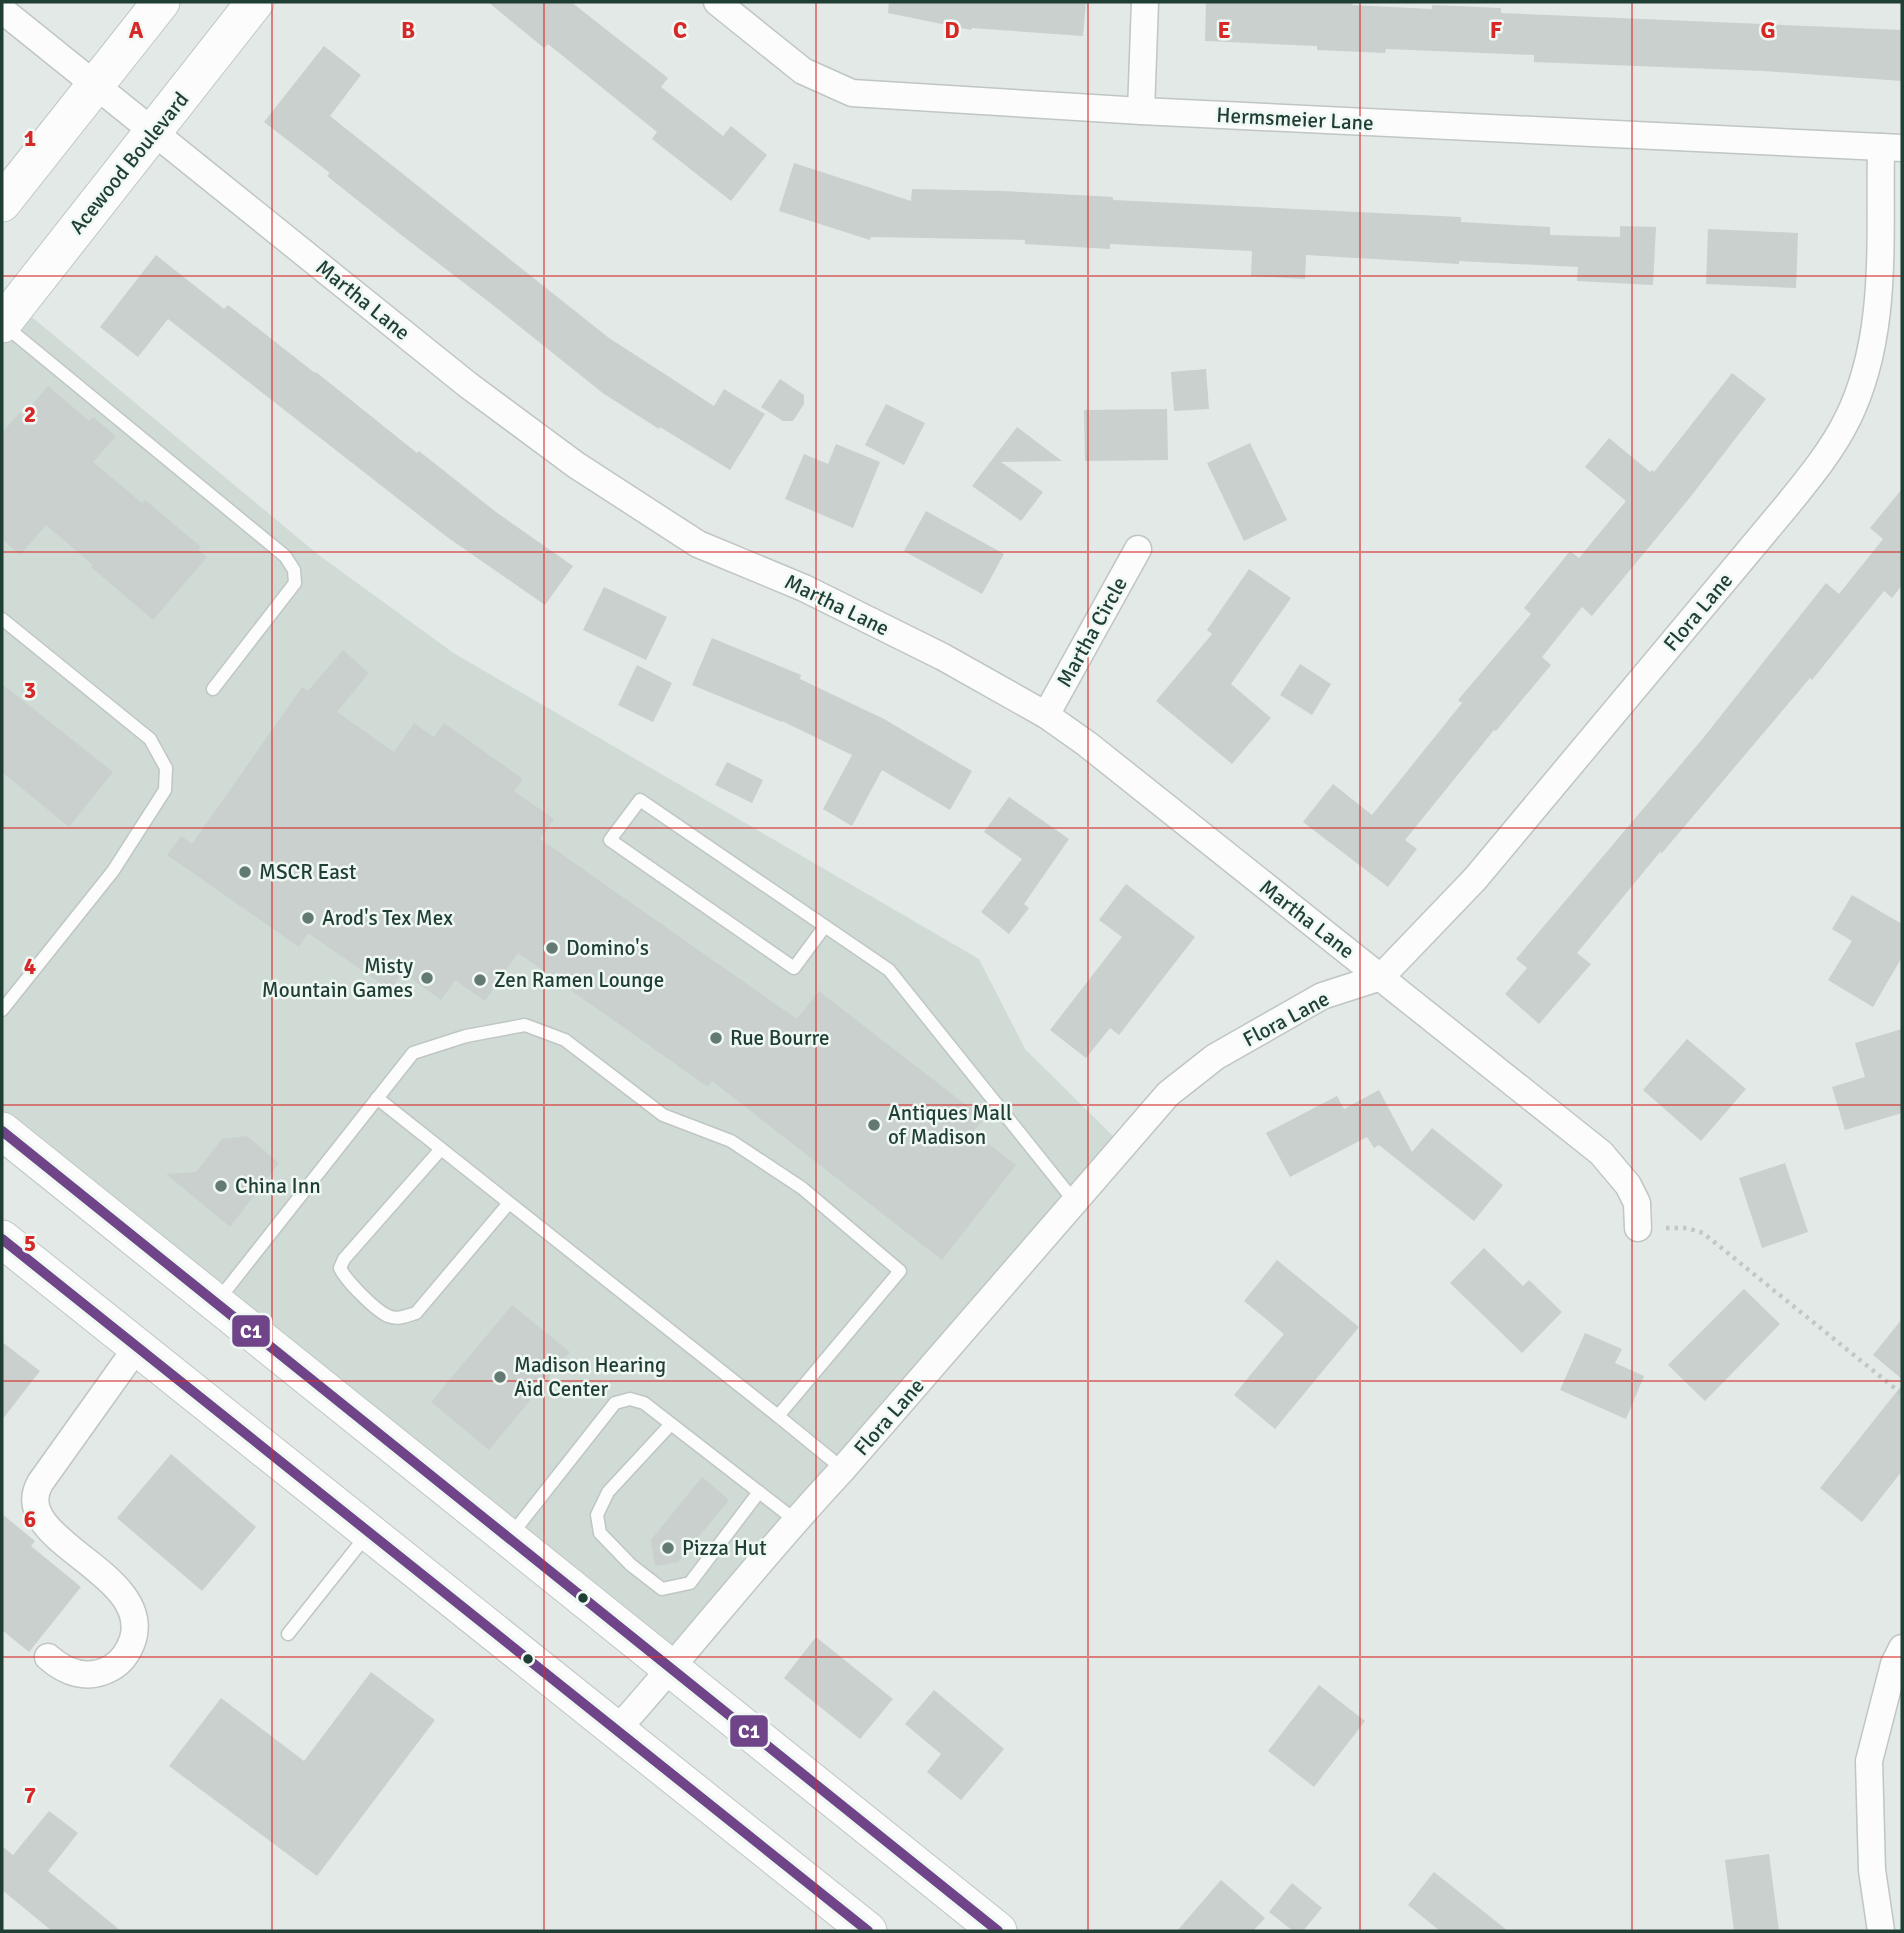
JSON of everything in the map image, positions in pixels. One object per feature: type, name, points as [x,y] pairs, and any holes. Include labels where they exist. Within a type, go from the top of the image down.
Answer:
[{"type":"main road","points":[[2,203],[161,2]]},
{"type":"main road","name":"Acewood Boulevard","points":[[2,324],[255,2]]},
{"type":"main road","points":[[2,1131],[998,1931]]},
{"type":"main road","points":[[2,1239],[868,1931]]},
{"type":"street","name":"Hermsmeier Lane","points":[[716,2],[803,71],[852,93],[1141,111],[1891,147]]},
{"type":"street","points":[[1141,111],[1145,2]]},
{"type":"street","name":"Martha Lane","points":[[2,10],[153,134],[468,384],[587,472],[698,544],[804,588],[943,657],[1046,715],[1087,744],[1601,1153],[1628,1185],[1637,1203],[1638,1228]]},
{"type":"street","name":"Flora Lane","points":[[616,1731],[796,1520],[1076,1203],[1122,1144],[1168,1094],[1215,1057],[1322,996],[1381,977],[1493,858],[1789,503],[1819,465],[1846,421],[1857,396],[1874,340],[1891,147]]},
{"type":"street","name":"Martha Circle","points":[[1046,715],[1138,549]]},
{"type":"street","points":[[48,1657],[72,1673],[93,1674],[113,1667],[124,1657],[131,1645],[135,1620],[125,1595],[41,1520],[34,1501],[40,1483],[136,1347]]},
{"type":"street","points":[[1881,1931],[1872,1870],[1869,1761],[1900,1660]]},
{"type":"lane","points":[[2,324],[285,556],[294,570],[295,583],[213,689]]},
{"type":"lane","points":[[2,619],[150,739],[166,768],[165,790],[113,871],[2,1010]]},
{"type":"lane","points":[[825,926],[794,968],[610,840],[640,800],[825,926],[889,970],[1076,1203]]},
{"type":"lane","points":[[217,1303],[413,1053],[466,1036],[525,1025],[565,1040],[663,1115],[731,1141],[802,1188],[900,1271],[778,1416]]},
{"type":"lane","points":[[377,1098],[843,1469]]},
{"type":"lane","points":[[441,1149],[344,1259],[340,1268],[346,1280],[387,1315],[401,1318],[416,1313],[509,1203]]},
{"type":"lane","points":[[509,1538],[615,1403],[630,1399],[644,1403],[796,1520]]},
{"type":"lane","points":[[671,1424],[608,1492],[597,1515],[600,1533],[631,1565],[662,1589],[690,1583],[759,1492]]},
{"type":"lane","points":[[288,1634],[368,1533]]},
{"type":"path","points":[[1638,1228],[1687,1228],[1703,1233],[1902,1394]]},
{"type":"shaded area","points":[[16,304],[320,556],[455,654],[979,959],[1025,1049],[1122,1145],[671,1669],[2,1131],[2,322]]},
{"type":"building","points":[[488,2],[571,2],[668,78],[661,87],[723,136],[731,126],[767,155],[731,201],[652,139],[657,132],[548,44],[544,48]]},
{"type":"building","points":[[889,2],[1086,2],[1083,36],[971,30],[888,13]]},
{"type":"building","points":[[1206,2],[1353,2],[1352,5],[1432,9],[1432,5],[1501,8],[1501,13],[1902,30],[1902,81],[1764,71],[1534,62],[1534,55],[1386,49],[1385,53],[1317,50],[1317,46],[1205,41]]},
{"type":"building","points":[[324,46],[361,75],[330,116],[609,338],[714,406],[724,389],[765,414],[730,470],[604,394],[327,176],[330,173],[264,122]]},
{"type":"building","points":[[794,163],[911,201],[912,189],[1002,191],[1113,197],[1113,200],[1461,217],[1461,222],[1550,227],[1550,235],[1620,237],[1620,226],[1656,227],[1653,285],[1577,281],[1578,267],[1459,261],[1459,264],[1306,255],[1305,279],[1251,276],[1252,251],[1110,244],[1110,249],[1025,244],[1025,240],[871,237],[870,240],[779,211]]},
{"type":"building","points":[[1708,229],[1798,233],[1796,288],[1706,284]]},
{"type":"building","points":[[156,255],[224,309],[228,305],[417,453],[419,451],[496,512],[573,566],[545,605],[447,537],[168,319],[138,357],[100,327]]},
{"type":"building","points":[[1206,369],[1209,409],[1174,411],[1171,372]]},
{"type":"building","points":[[1732,373],[1766,399],[1688,500],[1592,616],[1582,607],[1542,657],[1551,665],[1496,731],[1494,730],[1405,840],[1417,849],[1388,887],[1303,822],[1333,784],[1372,815],[1462,703],[1458,700],[1531,614],[1524,608],[1570,551],[1579,558],[1626,501],[1585,467],[1609,438],[1650,472],[1654,472]]},
{"type":"building","points":[[780,379],[804,395],[804,404],[793,421],[783,421],[761,407]]},
{"type":"building","points":[[48,386],[89,421],[93,417],[116,436],[93,462],[142,503],[145,500],[201,547],[198,550],[207,557],[153,620],[46,525],[20,555],[2,539],[2,433],[20,412],[23,415]]},
{"type":"building","points":[[886,404],[925,423],[904,465],[865,445]]},
{"type":"building","points":[[1167,409],[1168,460],[1085,461],[1084,410]]},
{"type":"building","points":[[1017,427],[1062,461],[1001,462],[1043,492],[1021,521],[972,486]]},
{"type":"building","points":[[1250,443],[1287,520],[1244,541],[1207,463]]},
{"type":"building","points":[[836,444],[880,462],[853,528],[785,499],[804,454],[828,464]]},
{"type":"building","points":[[1902,489],[1902,585],[1892,598],[1884,591],[1812,680],[1810,678],[1662,853],[1660,852],[1577,953],[1591,964],[1539,1024],[1505,994],[1527,968],[1516,959],[1704,737],[1826,583],[1839,594],[1883,539],[1870,528]]},
{"type":"building","points":[[926,511],[1004,554],[982,594],[904,551]]},
{"type":"building","points":[[1249,569],[1291,598],[1231,684],[1271,718],[1232,764],[1156,701],[1212,634],[1207,630]]},
{"type":"building","points":[[604,587],[667,617],[646,660],[583,630]]},
{"type":"building","points":[[712,638],[801,675],[800,679],[884,719],[972,771],[950,810],[882,770],[852,826],[823,809],[852,755],[782,721],[692,685]]},
{"type":"building","points":[[343,650],[369,673],[337,712],[394,752],[414,723],[434,737],[444,723],[523,779],[514,791],[554,819],[540,839],[797,1019],[819,991],[984,1119],[973,1132],[1016,1165],[942,1260],[712,1081],[708,1087],[518,953],[485,1001],[455,980],[441,1000],[402,972],[390,990],[308,933],[299,947],[167,855],[181,836],[192,844],[302,687],[308,691]]},
{"type":"building","points":[[1300,664],[1331,684],[1312,715],[1280,695]]},
{"type":"building","points":[[637,665],[672,683],[653,722],[618,705]]},
{"type":"building","points":[[2,684],[113,772],[69,827],[2,772]]},
{"type":"building","points":[[727,762],[763,780],[752,803],[715,785]]},
{"type":"building","points":[[1009,797],[1069,839],[1024,904],[1029,908],[1009,934],[981,912],[1022,859],[984,832]]},
{"type":"building","points":[[1126,884],[1195,937],[1119,1035],[1110,1028],[1086,1058],[1050,1030],[1122,937],[1099,920]]},
{"type":"building","points":[[1852,895],[1902,924],[1902,957],[1873,1007],[1828,980],[1852,941],[1832,929]]},
{"type":"building","points":[[1902,1029],[1902,1113],[1845,1130],[1832,1087],[1865,1077],[1855,1043]]},
{"type":"building","points":[[1687,1039],[1746,1089],[1701,1141],[1643,1090]]},
{"type":"building","points":[[1379,1090],[1412,1152],[1432,1128],[1503,1185],[1474,1221],[1379,1145],[1374,1148],[1367,1137],[1290,1177],[1266,1133],[1337,1096],[1344,1109]]},
{"type":"building","name":"China Inn","points":[[247,1136],[279,1163],[230,1227],[166,1174],[196,1172],[222,1139]]},
{"type":"building","points":[[1785,1163],[1808,1232],[1762,1248],[1739,1178]]},
{"type":"building","points":[[1484,1248],[1523,1286],[1529,1280],[1562,1312],[1522,1353],[1450,1283]]},
{"type":"building","points":[[1277,1260],[1359,1327],[1275,1429],[1234,1395],[1284,1334],[1244,1301]]},
{"type":"building","points":[[1744,1289],[1780,1324],[1705,1401],[1668,1365]]},
{"type":"building","name":"Madison Hearing Aid Center","points":[[512,1305],[570,1352],[489,1450],[431,1402]]},
{"type":"building","points":[[1902,1319],[1902,1379],[1873,1355]]},
{"type":"building","points":[[1585,1333],[1622,1349],[1615,1363],[1644,1376],[1626,1419],[1560,1390]]},
{"type":"building","points":[[2,1342],[40,1371],[2,1420]]},
{"type":"building","points":[[1902,1385],[1902,1471],[1862,1522],[1820,1488]]},
{"type":"building","points":[[171,1454],[256,1527],[202,1591],[117,1518]]},
{"type":"building","points":[[702,1477],[729,1500],[678,1562],[655,1566],[651,1540]]},
{"type":"building","points":[[2,1514],[35,1541],[31,1546],[81,1587],[29,1652],[2,1630]]},
{"type":"building","points":[[816,1637],[893,1699],[860,1739],[784,1678]]},
{"type":"building","points":[[371,1672],[435,1720],[317,1876],[169,1766],[221,1698],[304,1761]]},
{"type":"building","points":[[1319,1685],[1365,1721],[1314,1787],[1268,1751]]},
{"type":"building","points":[[934,1690],[1004,1749],[961,1800],[927,1772],[941,1754],[905,1724]]},
{"type":"building","points":[[49,1811],[78,1833],[48,1871],[121,1931],[52,1931],[2,1890],[2,1846],[13,1855]]},
{"type":"building","points":[[1769,1854],[1779,1931],[1734,1931],[1725,1860]]},
{"type":"building","points":[[1434,1872],[1508,1931],[1440,1931],[1408,1905]]},
{"type":"building","points":[[1221,1880],[1265,1918],[1253,1931],[1177,1931]]},
{"type":"building","points":[[1292,1883],[1322,1908],[1303,1931],[1293,1931],[1269,1912]]},
{"type":"transit line","name":"C1","points":[[2,1131],[998,1931]]},
{"type":"transit line","name":"C1","points":[[2,1239],[868,1931]]},
{"type":"place","name":"MSCR East","points":[[245,872]]},
{"type":"place","name":"Arod's Tex Mex","points":[[308,918]]},
{"type":"place","name":"Domino's","points":[[552,948]]},
{"type":"place","name":"Misty Mountain Games","points":[[427,978]]},
{"type":"place","name":"Zen Ramen Lounge","points":[[480,980]]},
{"type":"place","name":"Rue Bourre","points":[[716,1038]]},
{"type":"place","name":"Antiques Mall of Madison","points":[[874,1125]]},
{"type":"place","name":"China Inn","points":[[221,1186]]},
{"type":"place","name":"Madison Hearing Aid Center","points":[[500,1377]]},
{"type":"place","name":"Pizza Hut","points":[[668,1548]]}]
